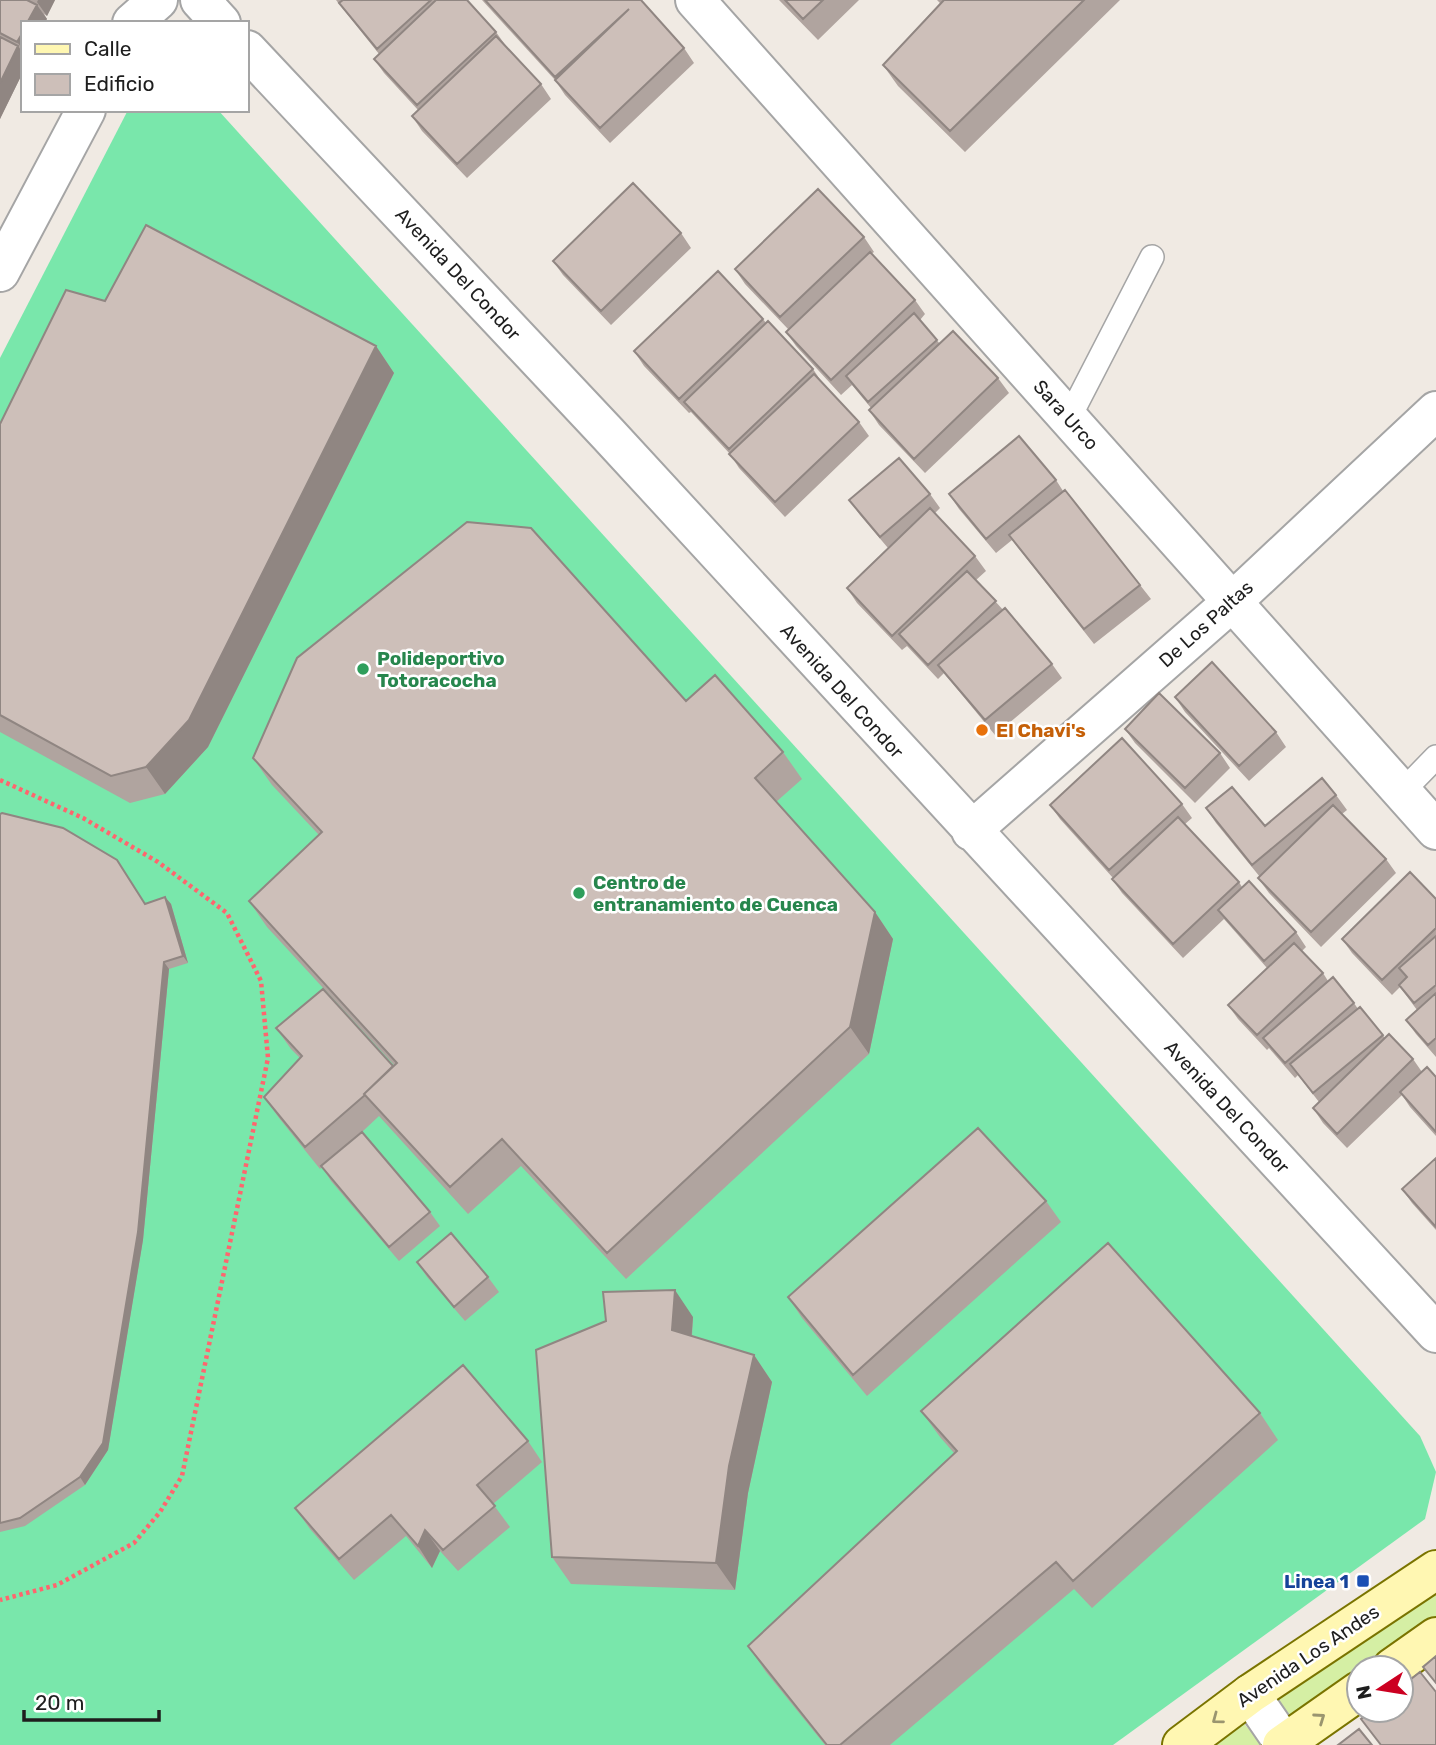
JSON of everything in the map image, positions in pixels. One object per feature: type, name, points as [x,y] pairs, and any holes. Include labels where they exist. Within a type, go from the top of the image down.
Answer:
[{"type":"main road","name":"Avenida Los Andes","points":[[1182,1745],[1250,1694],[1436,1570]]},
{"type":"main road","points":[[1412,1654],[1436,1637]]},
{"type":"main road","points":[[1283,1745],[1345,1701]]},
{"type":"street","points":[[134,21],[158,0]]},
{"type":"street","points":[[200,0],[219,21]]},
{"type":"street","name":"Sara Urco","points":[[695,0],[1232,601],[1400,794],[1436,830]]},
{"type":"street","name":"Avenida Del Condor","points":[[248,51],[608,434],[1436,1333]]},
{"type":"street","points":[[0,272],[85,112]]},
{"type":"street","name":"De Los Paltas","points":[[971,831],[1232,601],[1436,411]]},
{"type":"street","points":[[1250,1694],[1283,1745]]},
{"type":"lane","points":[[1069,418],[1152,257]]},
{"type":"lane","points":[[1400,794],[1436,757]]},
{"type":"path","points":[[0,780],[83,818],[158,862],[227,913],[261,981],[268,1058],[182,1476],[160,1512],[134,1543],[57,1585],[0,1600]]},
{"type":"green space","name":"Polideportivo Totoracocha","points":[[127,112],[220,112],[1420,1436],[1436,1472],[1425,1519],[1113,1745],[0,1745],[0,358]]},
{"type":"green space","points":[[1436,1570],[1436,1637],[1412,1654],[1345,1654],[1345,1701],[1284,1744],[1250,1694]]},
{"type":"green space","points":[[1237,1716],[1263,1745],[1196,1745]]},
{"type":"building","points":[[0,0],[27,0],[37,5],[28,21],[21,21],[21,35],[17,42],[0,33]]},
{"type":"building","points":[[343,0],[431,0],[377,49],[339,3]]},
{"type":"building","points":[[436,0],[467,0],[496,32],[417,105],[374,59]]},
{"type":"building","points":[[485,0],[641,0],[684,48],[600,128],[555,80],[629,9],[555,77]]},
{"type":"building","points":[[785,0],[823,0],[803,19]]},
{"type":"building","points":[[944,0],[1084,0],[950,131],[883,65]]},
{"type":"building","points":[[496,36],[541,84],[457,164],[412,116]]},
{"type":"building","points":[[0,37],[18,46],[0,83]]},
{"type":"building","points":[[633,183],[681,233],[601,311],[553,261]]},
{"type":"building","points":[[818,189],[864,237],[780,317],[735,269]]},
{"type":"building","points":[[146,225],[376,346],[189,720],[146,767],[111,776],[0,715],[0,424],[66,290],[105,301]]},
{"type":"building","points":[[870,252],[915,300],[831,380],[786,332]]},
{"type":"building","points":[[718,271],[763,319],[679,399],[634,351]]},
{"type":"building","points":[[914,313],[937,340],[868,402],[846,376]]},
{"type":"building","points":[[768,321],[813,369],[729,449],[684,402]]},
{"type":"building","points":[[953,331],[998,378],[914,459],[869,410]]},
{"type":"building","points":[[814,374],[859,422],[775,502],[729,454]]},
{"type":"building","points":[[1019,436],[1056,480],[986,539],[949,494]]},
{"type":"building","points":[[899,458],[930,494],[880,537],[849,500]]},
{"type":"building","points":[[1065,490],[1140,585],[1084,629],[1009,535]]},
{"type":"building","points":[[930,508],[975,556],[892,636],[847,588]]},
{"type":"building","name":"Centro de entranamiento de Cuenca","points":[[467,522],[531,528],[686,701],[715,675],[783,752],[755,778],[875,912],[850,1027],[607,1253],[502,1139],[450,1187],[364,1094],[397,1063],[249,901],[322,832],[253,758],[297,658]]},
{"type":"building","points":[[967,571],[996,601],[928,665],[899,634]]},
{"type":"building","points":[[1005,608],[1052,664],[985,720],[938,665]]},
{"type":"building","points":[[1212,662],[1276,732],[1239,766],[1175,697]]},
{"type":"building","points":[[1159,693],[1220,753],[1185,788],[1125,729]]},
{"type":"building","points":[[1122,738],[1182,804],[1109,870],[1050,805]]},
{"type":"building","points":[[1322,778],[1336,795],[1252,865],[1206,808],[1232,787],[1265,826]]},
{"type":"building","points":[[1333,805],[1386,859],[1311,932],[1258,878]]},
{"type":"building","points":[[0,814],[63,828],[117,860],[145,904],[165,897],[183,956],[164,962],[138,1232],[103,1443],[80,1477],[20,1518],[0,1523]]},
{"type":"building","points":[[1178,817],[1239,882],[1173,944],[1112,879]]},
{"type":"building","points":[[1410,872],[1436,899],[1436,928],[1382,980],[1342,939]]},
{"type":"building","points":[[1249,881],[1296,932],[1264,961],[1218,910]]},
{"type":"building","points":[[1436,936],[1436,985],[1414,1003],[1399,985],[1407,977],[1399,968]]},
{"type":"building","points":[[1294,943],[1323,973],[1257,1035],[1228,1005]]},
{"type":"building","points":[[1333,977],[1354,1003],[1285,1063],[1263,1038]]},
{"type":"building","points":[[323,989],[393,1066],[365,1095],[305,1147],[264,1097],[302,1056],[276,1028]]},
{"type":"building","points":[[1436,993],[1436,1038],[1428,1045],[1406,1020]]},
{"type":"building","points":[[1360,1007],[1383,1035],[1313,1093],[1290,1064]]},
{"type":"building","points":[[1389,1034],[1413,1059],[1337,1134],[1313,1108]]},
{"type":"building","points":[[1427,1067],[1436,1077],[1436,1132],[1400,1092]]},
{"type":"building","points":[[978,1128],[1046,1201],[853,1375],[788,1297]]},
{"type":"building","points":[[362,1132],[430,1212],[389,1247],[321,1166]]},
{"type":"building","points":[[1436,1158],[1436,1227],[1402,1189]]},
{"type":"building","points":[[451,1233],[488,1277],[454,1307],[417,1262]]},
{"type":"building","points":[[1108,1243],[1260,1413],[1073,1581],[1056,1562],[840,1745],[827,1745],[748,1646],[957,1451],[921,1411]]},
{"type":"building","points":[[675,1290],[672,1330],[754,1355],[729,1466],[716,1563],[552,1557],[536,1350],[606,1321],[603,1292]]},
{"type":"building","points":[[463,1365],[528,1441],[477,1485],[495,1506],[443,1550],[425,1530],[418,1546],[391,1515],[339,1559],[295,1508]]},
{"type":"building","points":[[1436,1656],[1436,1683],[1423,1667]]},
{"type":"building","points":[[1420,1672],[1436,1692],[1436,1745],[1381,1745],[1365,1724],[1415,1724],[1415,1676]]},
{"type":"building","points":[[1359,1729],[1372,1745],[1338,1745]]},
{"type":"place","name":"Polideportivo Totoracocha","points":[[363,669]]},
{"type":"place","name":"El Chavi's","points":[[982,730]]},
{"type":"place","name":"Centro de entranamiento de Cuenca","points":[[579,893]]},
{"type":"place","name":"Linea 1","points":[[1363,1581]]}]
